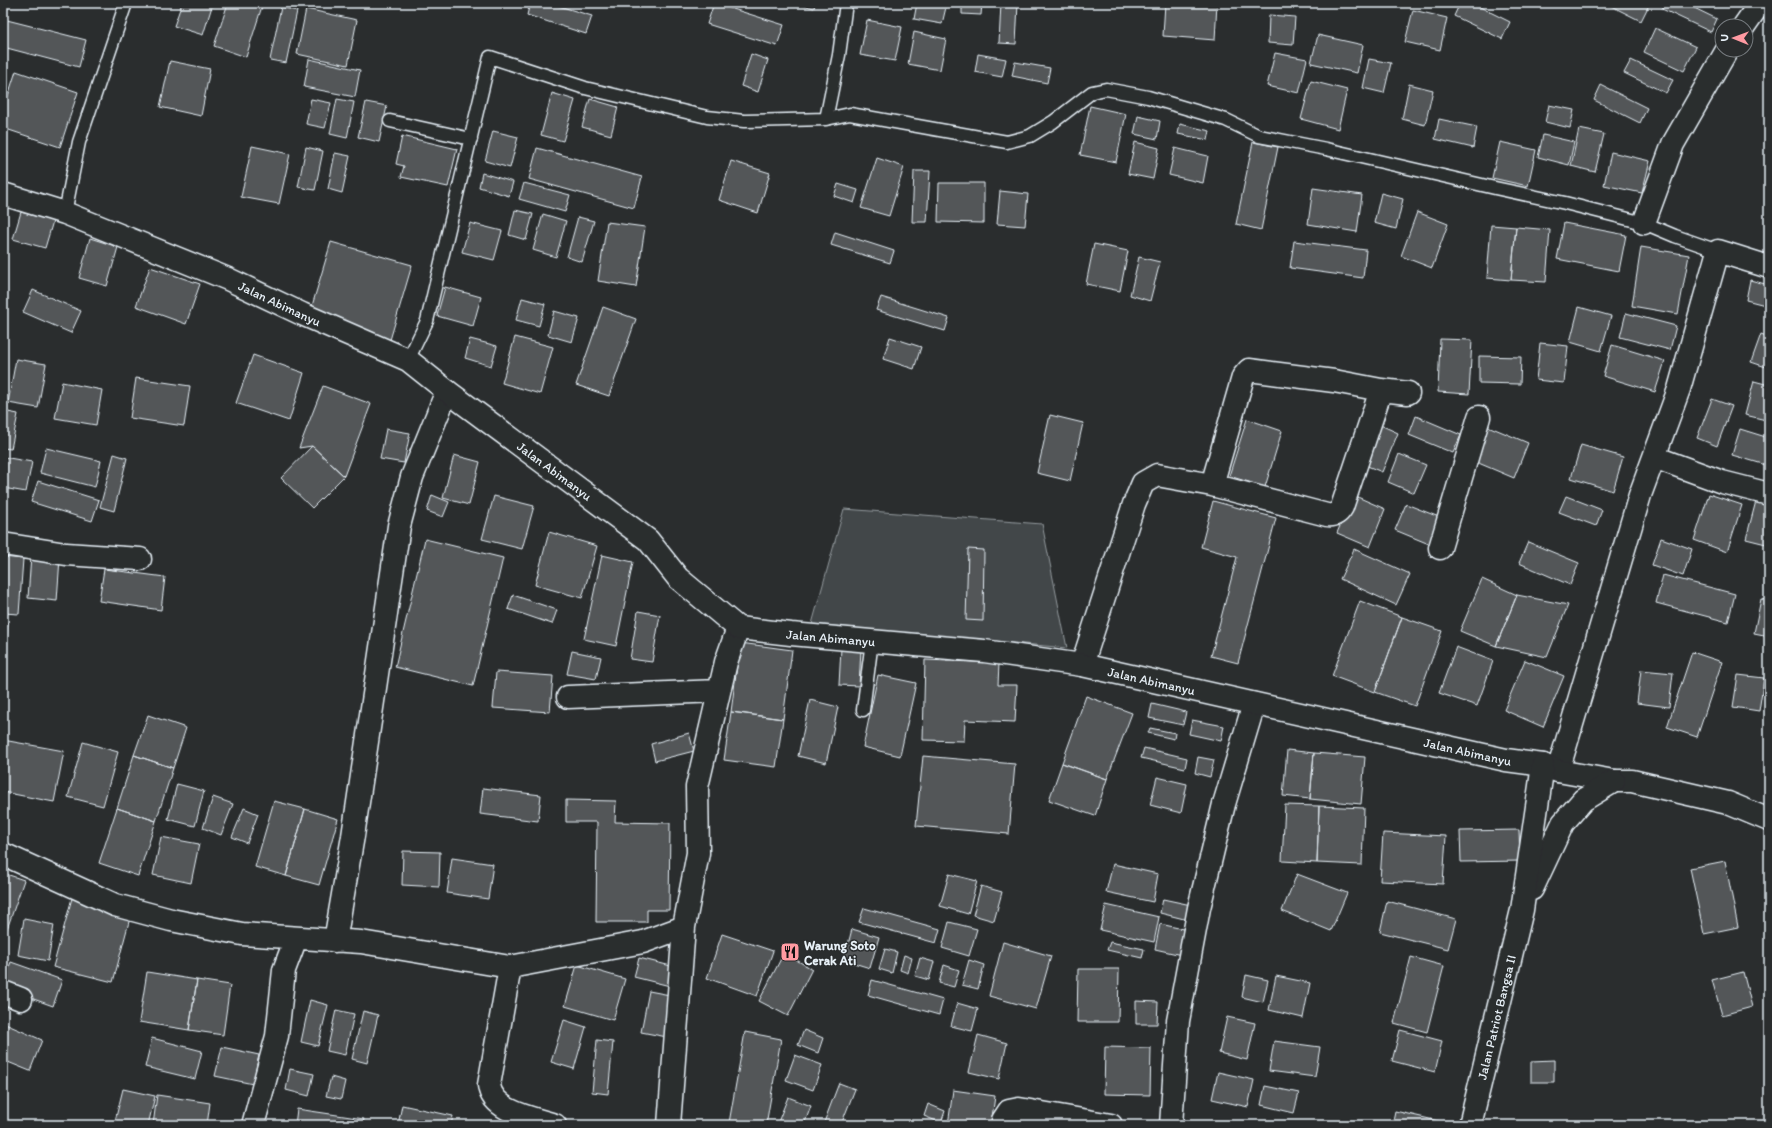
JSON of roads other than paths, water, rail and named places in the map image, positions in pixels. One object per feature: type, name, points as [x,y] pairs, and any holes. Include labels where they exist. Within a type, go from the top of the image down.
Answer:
[{"type":"street","points":[[1750,18],[1760,3]]},
{"type":"street","points":[[1644,223],[1673,144],[1722,58]]},
{"type":"street","name":"Jalan Abimanyu","points":[[3,194],[65,213],[228,279],[302,314],[408,360],[447,391],[648,540],[678,578],[738,628],[984,651],[1082,665],[1506,760],[1614,781],[1632,781],[1728,803],[1769,820]]},
{"type":"street","points":[[1522,910],[1550,768],[1640,495],[1679,389],[1718,251],[1769,267]]},
{"type":"street","points":[[1212,485],[1243,377],[1249,370],[1334,381],[1381,390],[1408,393]]},
{"type":"street","points":[[1082,665],[1134,504],[1143,483],[1157,474],[1212,485],[1334,516],[1340,512],[1342,507],[1381,390]]},
{"type":"street","points":[[336,941],[356,821],[399,526],[412,477],[447,391]]},
{"type":"street","points":[[1440,548],[1479,417]]},
{"type":"street","points":[[1654,458],[1722,482],[1769,494]]},
{"type":"street","points":[[3,544],[66,554],[140,559]]},
{"type":"street","points":[[669,1125],[684,927],[698,853],[697,787],[726,662],[738,628]]},
{"type":"street","points":[[568,697],[719,691]]},
{"type":"street","points":[[1171,1125],[1178,1021],[1199,908],[1224,804],[1254,704]]},
{"type":"street","points":[[1522,910],[1563,823],[1583,800],[1614,781]]},
{"type":"street","points":[[3,854],[115,905],[171,920],[242,934],[368,943],[510,968],[643,942],[684,927]]},
{"type":"street","name":"Jalan Patriot Bangsa II","points":[[1470,1125],[1522,910]]},
{"type":"street","points":[[253,1125],[277,1036],[284,970],[296,938]]},
{"type":"street","points":[[510,968],[489,1085],[490,1093],[504,1108],[555,1125]]},
{"type":"street","points":[[1003,1125],[1003,1120],[1009,1111],[1019,1109],[1111,1125]]},
{"type":"lane","points":[[65,213],[79,142],[126,3]]},
{"type":"lane","points":[[826,119],[839,55],[846,3]]},
{"type":"lane","points":[[408,360],[427,321],[490,57],[585,88],[707,117],[744,121],[826,119],[850,114],[1007,142],[1030,136],[1053,122],[1092,92],[1106,89],[1148,97],[1226,120],[1260,136],[1326,149],[1565,203],[1644,223],[1718,251]]},
{"type":"lane","points":[[390,121],[471,138]]},
{"type":"lane","points":[[863,710],[872,641]]},
{"type":"place","name":"Warung Soto Cerak Ati","points":[[790,952]]}]
